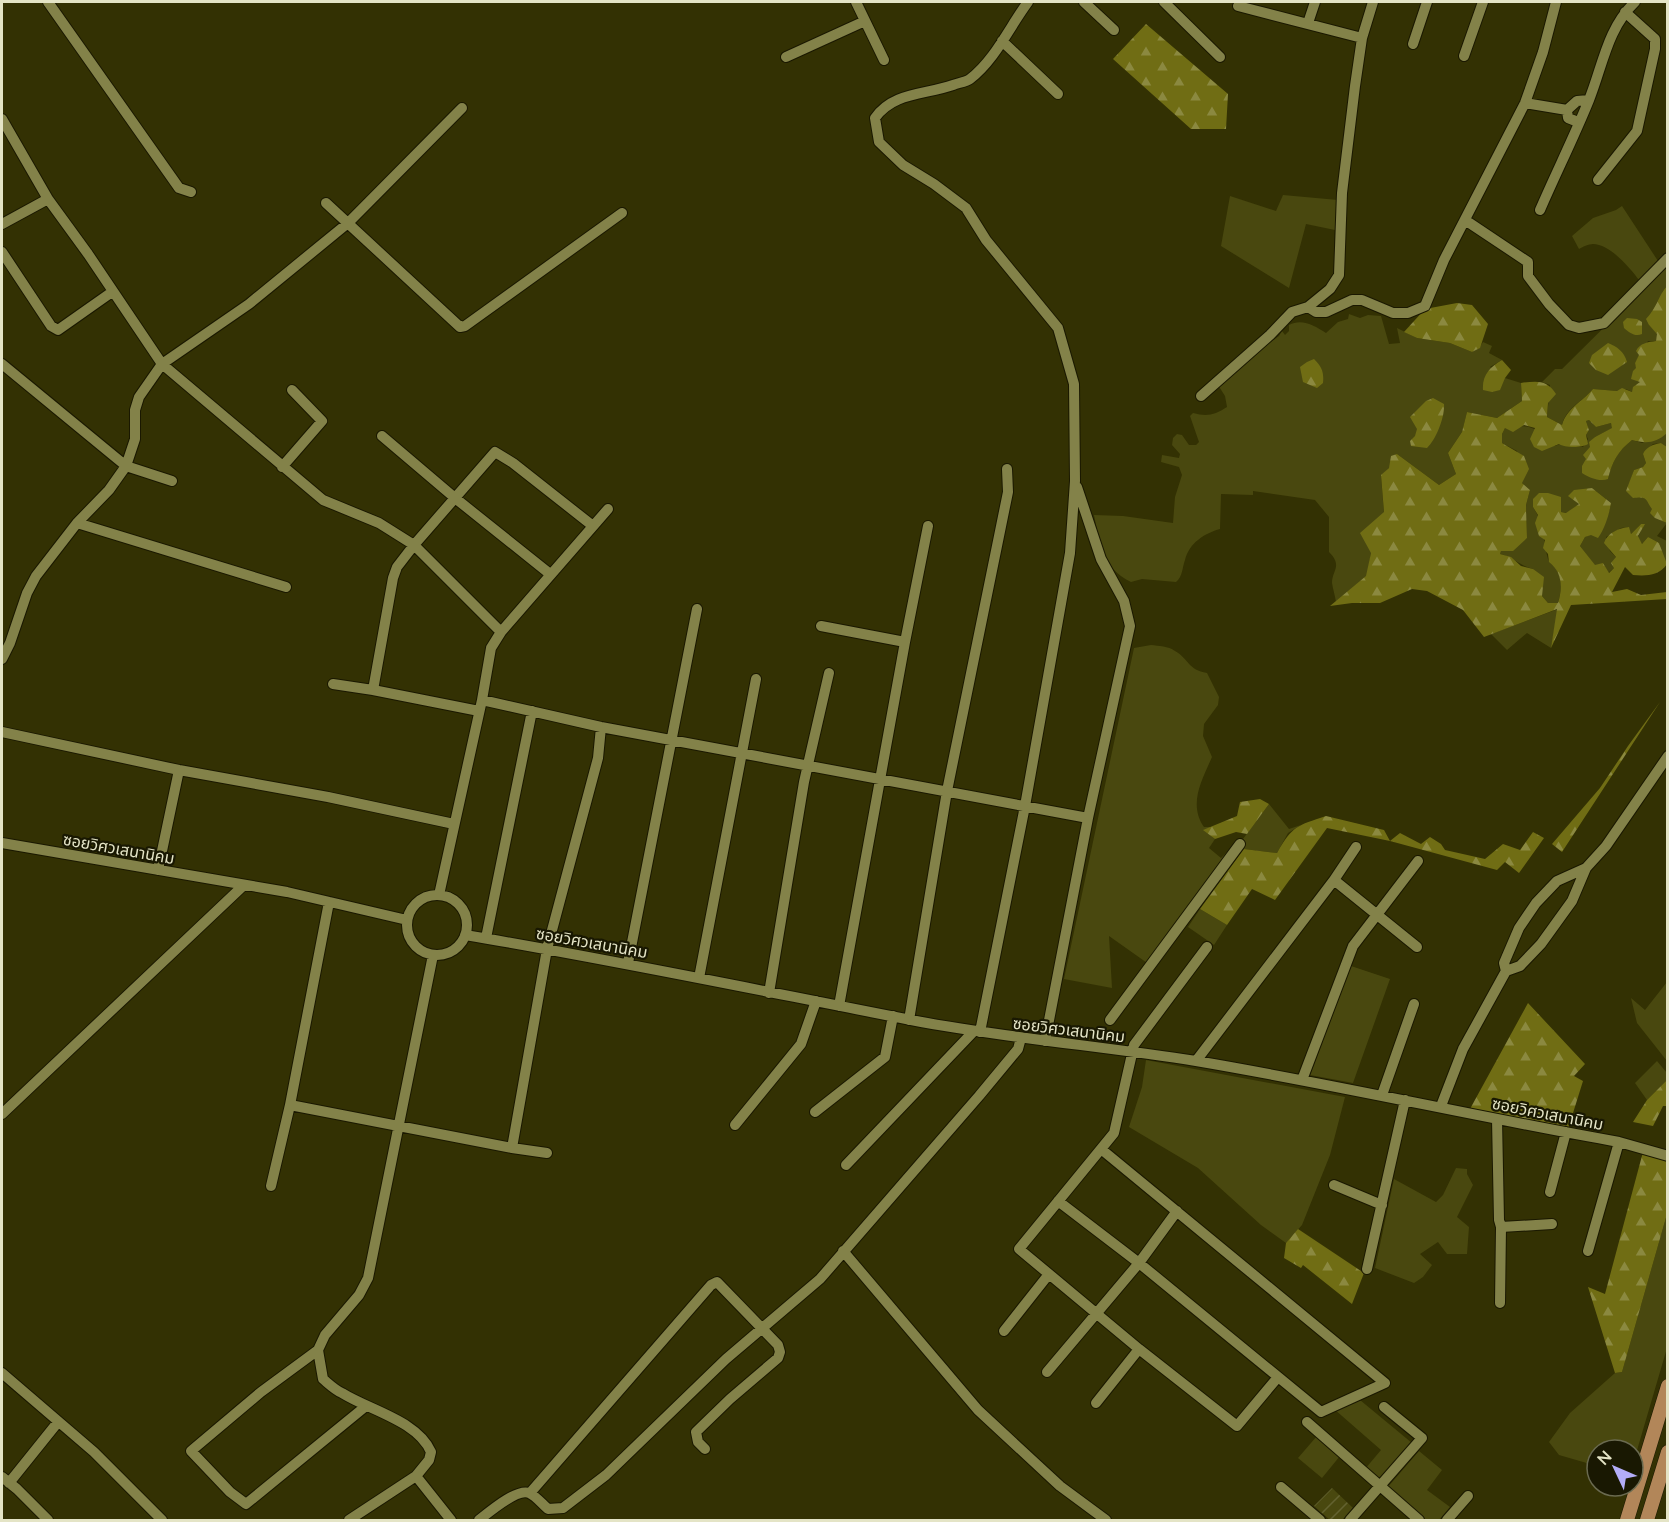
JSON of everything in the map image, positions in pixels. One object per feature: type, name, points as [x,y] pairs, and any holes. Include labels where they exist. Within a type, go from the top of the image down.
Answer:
[{"type":"main road","points":[[1627,1521],[1668,1386]]},
{"type":"main road","points":[[1647,1521],[1668,1452]]},
{"type":"street","points":[[48,2],[179,188],[191,192]]},
{"type":"street","points":[[856,2],[884,60]]},
{"type":"street","points":[[846,1165],[977,1031],[1025,806],[1070,553],[1075,482],[1074,384],[1058,328],[986,240],[966,208],[903,165],[879,142],[874,118],[882,107],[907,95],[939,90],[969,80],[1002,41],[1028,2]]},
{"type":"street","points":[[1084,2],[1114,30]]},
{"type":"street","points":[[1164,2],[1220,57]]},
{"type":"street","points":[[1308,23],[1316,2]]},
{"type":"street","points":[[1201,396],[1270,335],[1292,312],[1308,307],[1330,289],[1339,275],[1342,193],[1362,38],[1373,2]]},
{"type":"street","points":[[1413,44],[1427,2]]},
{"type":"street","points":[[1464,56],[1483,2]]},
{"type":"street","points":[[1308,307],[1316,312],[1326,312],[1344,306],[1352,300],[1362,300],[1393,312],[1408,313],[1425,306],[1444,260],[1525,103],[1543,52],[1556,2]]},
{"type":"street","points":[[1540,210],[1589,100],[1609,38],[1625,12],[1635,2]]},
{"type":"street","points":[[1238,6],[1362,38]]},
{"type":"street","points":[[1598,180],[1637,130],[1655,49],[1655,39],[1625,12]]},
{"type":"street","points":[[786,57],[865,21]]},
{"type":"street","points":[[1002,41],[1058,94]]},
{"type":"street","points":[[1578,122],[1568,118],[1567,110],[1574,102],[1589,100]]},
{"type":"street","points":[[1525,103],[1567,110]]},
{"type":"street","points":[[2,660],[27,593],[36,576],[76,523],[109,490],[126,466],[135,439],[135,410],[140,397],[162,364],[249,304],[348,224],[462,108]]},
{"type":"street","points":[[2,119],[48,199],[162,364],[323,500],[379,523],[414,545],[501,632]]},
{"type":"street","points":[[2,224],[48,199]]},
{"type":"street","points":[[326,203],[460,327],[465,326],[622,213]]},
{"type":"street","points":[[1466,220],[1528,262],[1528,276],[1549,304],[1569,325],[1579,328],[1604,323],[1668,258]]},
{"type":"street","points":[[2,252],[51,326],[58,330],[112,292]]},
{"type":"street","points":[[2,364],[126,466],[172,481]]},
{"type":"street","points":[[282,466],[322,421],[291,390]]},
{"type":"street","points":[[382,436],[550,574]]},
{"type":"street","points":[[373,690],[393,578],[397,567],[488,459],[498,452],[593,526]]},
{"type":"street","points":[[909,1020],[947,792],[1008,492],[1007,469]]},
{"type":"street","points":[[1045,1041],[1088,818],[1130,626],[1124,601],[1101,559],[1075,482]]},
{"type":"street","points":[[439,895],[491,648],[501,632],[608,509]]},
{"type":"street","points":[[76,523],[286,587]]},
{"type":"street","points":[[838,1006],[928,526]]},
{"type":"street","points":[[628,963],[697,609]]},
{"type":"street","points":[[821,626],[905,642]]},
{"type":"street","points":[[769,993],[808,765],[829,673]]},
{"type":"street","points":[[699,978],[756,679]]},
{"type":"street","points":[[333,684],[532,711],[601,727],[1088,818]]},
{"type":"street","points":[[486,938],[532,711]]},
{"type":"street","points":[[512,1148],[547,949],[598,758],[601,727]]},
{"type":"street","points":[[2,732],[179,770],[328,797],[454,824]]},
{"type":"street","points":[[1441,1107],[1463,1049],[1506,971],[1520,966],[1541,944],[1572,900],[1586,868],[1606,846],[1668,756]]},
{"type":"street","points":[[158,870],[179,770]]},
{"type":"street","name":"ซอยวิศวเสนานิคม","points":[[2,843],[244,885],[407,920]]},
{"type":"street","points":[[1110,1020],[1240,844]]},
{"type":"street","points":[[1196,1061],[1334,880],[1356,847]]},
{"type":"street","points":[[1302,1080],[1353,946],[1418,861]]},
{"type":"street","points":[[1506,971],[1504,963],[1519,928],[1536,903],[1557,881],[1586,868]]},
{"type":"street","points":[[1334,880],[1417,947]]},
{"type":"street","points":[[2,1114],[244,885]]},
{"type":"street","points":[[439,895],[448,897],[462,909],[466,917],[465,935],[453,950],[433,955],[416,947],[410,939],[407,920],[410,912],[422,899],[439,895]]},
{"type":"street","points":[[272,1186],[329,902]]},
{"type":"street","name":"ซอยวิศวเสนานิคม","points":[[465,935],[628,963],[909,1020],[1022,1038],[1196,1061],[1302,1080],[1619,1142],[1668,1156]]},
{"type":"street","points":[[1207,947],[1134,1045],[1114,1132],[1019,1249],[1139,1349],[1237,1426],[1278,1377]]},
{"type":"street","points":[[366,1406],[246,1504],[230,1492],[191,1451],[261,1392],[318,1350],[325,1335],[359,1295],[368,1278],[433,955]]},
{"type":"street","points":[[735,1125],[801,1044],[816,1001]]},
{"type":"street","points":[[1382,1095],[1413,1004]]},
{"type":"street","points":[[815,1112],[885,1057],[893,1016]]},
{"type":"street","points":[[479,1521],[499,1504],[525,1492],[530,1493],[548,1509],[563,1508],[606,1475],[726,1359],[820,1279],[979,1096],[1018,1049],[1022,1038]]},
{"type":"street","points":[[1367,1269],[1405,1100]]},
{"type":"street","points":[[290,1105],[547,1153]]},
{"type":"street","points":[[1497,1119],[1501,1227],[1500,1303]]},
{"type":"street","points":[[1550,1192],[1566,1132]]},
{"type":"street","points":[[1588,1251],[1619,1142]]},
{"type":"street","points":[[1058,1201],[1139,1263],[1321,1412],[1385,1383],[1101,1149]]},
{"type":"street","points":[[1334,1185],[1382,1205]]},
{"type":"street","points":[[1047,1372],[1139,1263],[1177,1211]]},
{"type":"street","points":[[1501,1227],[1552,1224]]},
{"type":"street","points":[[843,1251],[978,1410],[1060,1486],[1106,1521]]},
{"type":"street","points":[[1004,1331],[1049,1274]]},
{"type":"street","points":[[530,1493],[711,1285],[717,1282],[777,1345],[780,1356],[696,1432],[698,1442],[705,1449]]},
{"type":"street","points":[[1096,1403],[1139,1349]]},
{"type":"street","points":[[318,1350],[323,1379],[340,1393],[395,1419],[416,1432],[431,1452],[429,1460],[416,1476],[349,1521]]},
{"type":"street","points":[[2,1373],[94,1452],[162,1521]]},
{"type":"street","points":[[1350,1521],[1422,1438],[1384,1407]]},
{"type":"street","points":[[48,1521],[5,1480],[58,1422]]},
{"type":"street","points":[[1307,1422],[1419,1521]]},
{"type":"street","points":[[416,1476],[451,1521]]},
{"type":"street","points":[[1281,1487],[1320,1521]]},
{"type":"street","points":[[1447,1521],[1468,1496]]},
{"type":"shaded area","points":[[1283,195],[1338,200],[1335,230],[1306,224],[1289,288],[1221,246],[1230,196],[1276,211]]},
{"type":"shaded area","points":[[1622,206],[1658,261],[1639,280],[1613,252],[1593,244],[1579,249],[1572,236],[1593,218]]},
{"type":"shaded area","points":[[1667,265],[1667,286],[1649,325],[1658,334],[1656,341],[1648,341],[1635,363],[1641,382],[1632,392],[1626,389],[1617,391],[1593,389],[1567,414],[1562,425],[1547,417],[1550,385],[1542,382],[1555,369],[1562,369]]},
{"type":"shaded area","points":[[1349,314],[1360,318],[1368,315],[1381,316],[1389,344],[1400,343],[1397,328],[1417,338],[1450,343],[1472,352],[1483,342],[1492,346],[1489,353],[1502,360],[1490,367],[1505,378],[1521,383],[1522,401],[1497,418],[1467,412],[1462,432],[1448,453],[1456,474],[1439,485],[1397,454],[1381,476],[1384,513],[1371,553],[1367,576],[1336,602],[1332,579],[1336,565],[1329,552],[1329,517],[1315,500],[1253,491],[1253,495],[1221,494],[1220,529],[1203,536],[1194,544],[1187,554],[1181,575],[1176,582],[1142,579],[1131,582],[1114,570],[1104,554],[1094,515],[1123,516],[1173,523],[1175,497],[1182,475],[1179,467],[1161,462],[1162,455],[1179,458],[1180,454],[1172,445],[1173,438],[1177,434],[1182,435],[1189,445],[1196,445],[1199,442],[1190,416],[1193,413],[1211,414],[1227,407],[1225,396],[1218,385],[1279,336],[1282,331],[1285,335],[1289,331],[1289,325],[1304,323],[1326,333],[1338,322],[1348,319]]},
{"type":"shaded area","points":[[1589,420],[1596,427],[1611,423],[1613,428],[1590,442],[1608,479],[1616,457],[1632,440],[1642,443],[1667,433],[1667,447],[1661,443],[1653,444],[1643,454],[1646,463],[1643,467],[1634,470],[1627,491],[1647,499],[1658,516],[1667,523],[1657,536],[1667,541],[1667,559],[1666,562],[1648,537],[1642,544],[1638,537],[1644,524],[1641,524],[1631,534],[1628,527],[1621,528],[1606,537],[1610,551],[1616,557],[1614,568],[1608,573],[1595,566],[1580,546],[1585,537],[1595,532],[1603,524],[1611,503],[1592,488],[1579,504],[1567,513],[1561,512],[1560,497],[1533,507],[1541,526],[1548,559],[1556,568],[1561,582],[1558,603],[1548,603],[1542,596],[1533,569],[1500,554],[1501,551],[1527,538],[1526,505],[1530,490],[1522,483],[1517,451],[1502,443],[1502,434],[1505,428],[1522,426],[1538,431],[1555,446],[1560,444],[1583,447],[1588,439],[1586,435],[1589,430],[1586,421]]},
{"type":"shaded area","points":[[1558,609],[1551,648],[1527,633],[1507,650],[1491,634]]},
{"type":"shaded area","points":[[1151,645],[1172,649],[1192,667],[1207,673],[1219,697],[1218,705],[1204,724],[1203,736],[1212,757],[1201,783],[1197,801],[1199,818],[1204,827],[1212,827],[1204,830],[1215,839],[1209,848],[1221,858],[1236,843],[1240,843],[1269,804],[1289,829],[1301,825],[1288,833],[1277,853],[1244,849],[1240,844],[1150,965],[1109,936],[1112,988],[1064,979],[1134,648]]},
{"type":"shaded area","points":[[1200,909],[1227,925],[1214,945],[1188,927]]},
{"type":"shaded area","points":[[1351,966],[1390,979],[1353,1083],[1310,1075]]},
{"type":"shaded area","points":[[1667,982],[1667,1061],[1637,1023],[1631,998],[1645,1010]]},
{"type":"shaded area","points":[[1146,1060],[1345,1097],[1330,1155],[1302,1225],[1286,1243],[1261,1225],[1198,1168],[1129,1127],[1142,1087]]},
{"type":"shaded area","points":[[1657,1061],[1667,1073],[1667,1080],[1647,1100],[1635,1083]]},
{"type":"shaded area","points":[[1456,1168],[1467,1169],[1473,1185],[1457,1217],[1469,1227],[1467,1254],[1447,1254],[1438,1242],[1420,1254],[1432,1265],[1423,1277],[1414,1283],[1375,1268],[1394,1179],[1436,1202],[1443,1195]]},
{"type":"shaded area","points":[[1667,1214],[1667,1348],[1641,1438],[1585,1438],[1585,1463],[1559,1455],[1549,1442],[1570,1413],[1615,1373],[1622,1372]]},
{"type":"shaded area","points":[[1360,1400],[1412,1443],[1378,1481],[1365,1469],[1381,1450],[1334,1409]]},
{"type":"shaded area","points":[[1317,1436],[1340,1456],[1322,1478],[1298,1458]]},
{"type":"shaded area","points":[[1419,1451],[1442,1470],[1427,1490],[1450,1507],[1439,1520],[1426,1520],[1387,1488]]},
{"type":"shaded area","points":[[1332,1488],[1353,1508],[1342,1520],[1330,1520],[1314,1506]]},
{"type":"green space","points":[[1146,24],[1228,94],[1226,129],[1191,129],[1113,59]]},
{"type":"green space","points":[[1667,286],[1667,433],[1651,442],[1632,440],[1616,457],[1608,479],[1602,480],[1582,473],[1582,466],[1586,459],[1583,455],[1590,447],[1589,442],[1612,428],[1611,423],[1596,427],[1589,420],[1586,421],[1589,430],[1586,435],[1588,444],[1574,447],[1559,444],[1542,451],[1534,447],[1530,439],[1535,428],[1524,425],[1513,432],[1505,428],[1502,443],[1524,456],[1529,469],[1522,483],[1530,490],[1526,505],[1527,538],[1513,551],[1501,551],[1500,554],[1511,557],[1521,566],[1533,569],[1544,577],[1542,596],[1548,603],[1558,603],[1561,591],[1559,575],[1549,562],[1548,554],[1543,548],[1545,540],[1539,536],[1535,523],[1538,515],[1533,507],[1533,499],[1539,493],[1561,497],[1561,512],[1566,513],[1579,504],[1568,496],[1574,490],[1592,488],[1611,503],[1610,508],[1605,526],[1598,538],[1591,535],[1585,537],[1580,546],[1595,565],[1603,563],[1609,573],[1614,568],[1611,563],[1616,557],[1604,543],[1608,536],[1617,530],[1629,527],[1631,534],[1641,524],[1645,524],[1638,536],[1642,544],[1648,537],[1659,543],[1667,564],[1660,571],[1647,575],[1633,575],[1625,567],[1612,592],[1627,589],[1641,595],[1667,592],[1667,599],[1571,605],[1551,648],[1557,609],[1484,637],[1463,610],[1427,591],[1412,589],[1380,603],[1330,606],[1366,576],[1371,553],[1360,533],[1384,512],[1381,475],[1389,468],[1391,456],[1397,454],[1439,485],[1456,474],[1448,453],[1462,432],[1467,412],[1497,418],[1522,401],[1521,383],[1541,382],[1553,389],[1556,394],[1548,403],[1547,417],[1562,425],[1571,410],[1593,389],[1617,391],[1622,388],[1632,392],[1633,387],[1640,382],[1631,379],[1639,355],[1636,351],[1647,342],[1656,341],[1657,334],[1646,319]]},
{"type":"green space","points":[[1457,303],[1472,305],[1488,324],[1480,348],[1472,352],[1450,343],[1417,338],[1404,332],[1425,309]]},
{"type":"green space","points":[[1627,318],[1642,322],[1642,334],[1635,335],[1624,328],[1623,322]]},
{"type":"green space","points":[[1608,343],[1620,350],[1627,362],[1608,375],[1596,370],[1589,363],[1592,355]]},
{"type":"green space","points":[[1314,359],[1321,367],[1323,376],[1323,383],[1317,388],[1303,382],[1300,367]]},
{"type":"green space","points":[[1502,360],[1511,370],[1500,390],[1492,392],[1483,390],[1488,372]]},
{"type":"green space","points":[[1433,398],[1444,404],[1437,434],[1427,448],[1411,446],[1410,441],[1417,429],[1410,417],[1426,401]]},
{"type":"green space","points":[[1661,443],[1667,447],[1667,523],[1650,513],[1652,509],[1646,499],[1633,498],[1626,491],[1634,470],[1643,467],[1646,463],[1644,452],[1650,446]]},
{"type":"green space","points":[[1660,702],[1562,852],[1552,844],[1600,788]]},
{"type":"green space","points":[[1260,799],[1269,804],[1247,834],[1236,832],[1215,839],[1203,830],[1237,816],[1240,802]]},
{"type":"green space","points":[[1326,816],[1384,830],[1390,841],[1327,828],[1275,900],[1252,889],[1227,925],[1200,909],[1244,849],[1277,853],[1287,837],[1297,828]]},
{"type":"green space","points":[[1533,832],[1544,838],[1519,873],[1505,862],[1497,870],[1390,841],[1400,833],[1421,844],[1430,837],[1441,844],[1445,850],[1485,859],[1503,844],[1520,850]]},
{"type":"green space","points":[[1528,1003],[1585,1064],[1574,1076],[1583,1081],[1568,1129],[1470,1109]]},
{"type":"green space","points":[[1667,1080],[1667,1106],[1663,1106],[1653,1126],[1633,1122],[1647,1100]]},
{"type":"green space","points":[[1643,1152],[1667,1159],[1667,1214],[1622,1372],[1615,1373],[1588,1287],[1605,1294]]},
{"type":"green space","points":[[1298,1229],[1364,1273],[1352,1304],[1303,1265],[1301,1268],[1284,1258],[1286,1243]]}]
